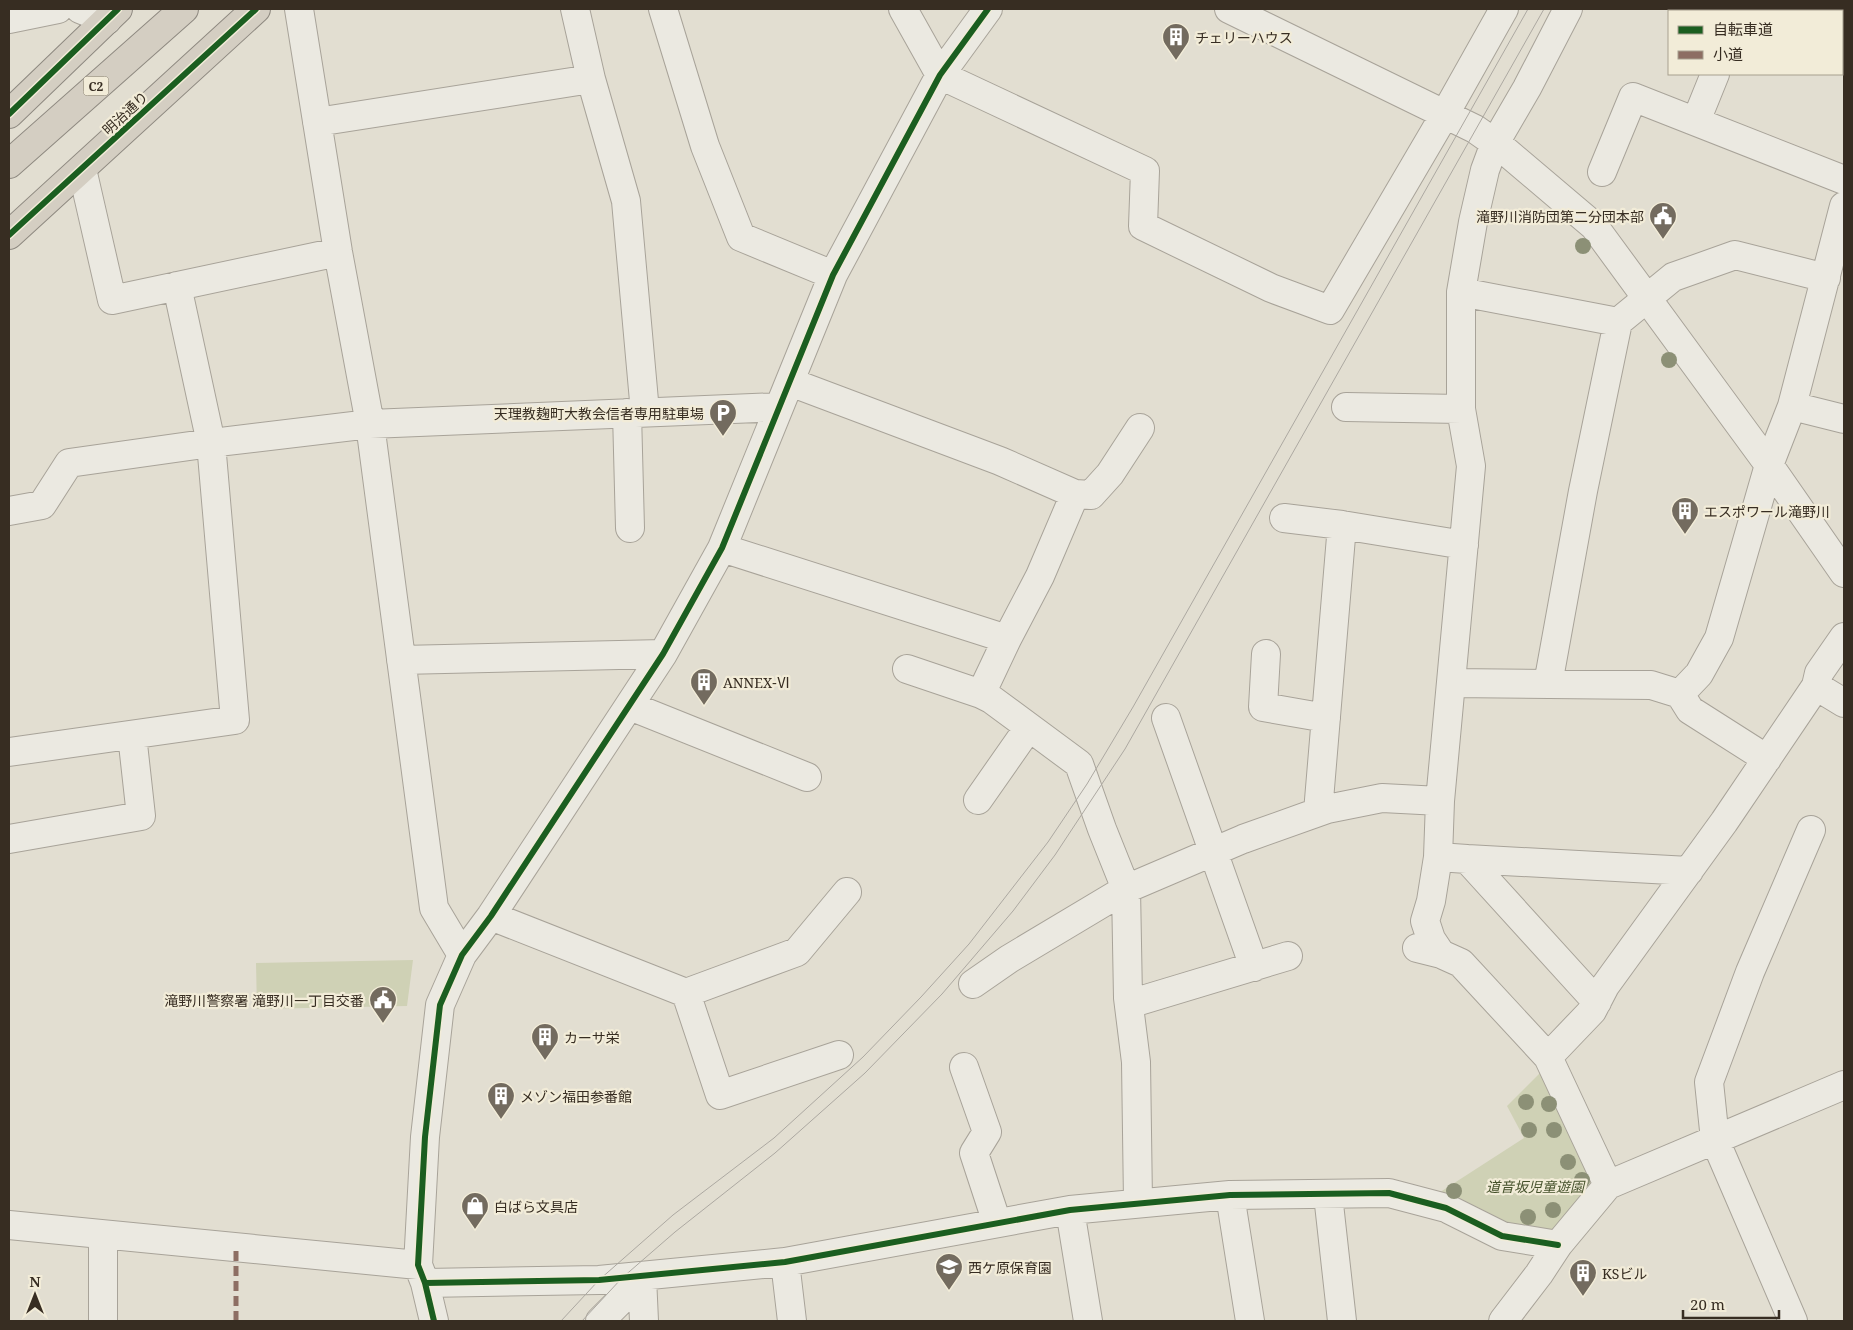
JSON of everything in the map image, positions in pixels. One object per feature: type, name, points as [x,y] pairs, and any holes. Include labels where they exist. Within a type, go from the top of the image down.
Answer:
[{"type":"highway","name":"C2","points":[[9,164],[184,9]]},
{"type":"highway","name":"明治通り","points":[[9,235],[256,9]]},
{"type":"highway","points":[[9,114],[112,14]]},
{"type":"street","points":[[19,14],[58,9]]},
{"type":"street","points":[[80,9],[112,14]]},
{"type":"street","points":[[299,9],[338,252],[370,424],[434,908],[462,955]]},
{"type":"street","points":[[575,9],[591,79],[626,201],[636,412],[630,528]]},
{"type":"street","points":[[662,9],[705,146],[741,237],[833,275]]},
{"type":"street","points":[[903,9],[940,75],[1145,171],[1143,226],[1271,288],[1330,310],[1504,9]]},
{"type":"street","points":[[434,1321],[422,1274],[425,1137],[440,1004],[462,955],[491,916],[630,706],[663,654],[722,548],[833,275],[940,75],[988,9]]},
{"type":"street","points":[[1229,9],[1475,129],[1495,143],[1594,226],[1769,465],[1844,573]]},
{"type":"street","points":[[1568,9],[1527,88],[1495,143],[1485,170],[1460,292],[1461,409],[1471,466],[1440,801],[1438,857],[1431,901],[1425,921],[1432,939],[1429,951],[1460,963],[1548,1057],[1608,1185]]},
{"type":"street","points":[[1696,121],[1715,75]]},
{"type":"street","points":[[317,122],[591,79]]},
{"type":"street","points":[[1602,172],[1633,97],[1844,180]]},
{"type":"street","points":[[82,169],[112,300],[338,252]]},
{"type":"street","points":[[1680,694],[1699,674],[1719,638],[1769,465],[1792,406],[1844,206]]},
{"type":"street","points":[[1548,684],[1583,491],[1618,322],[1674,277],[1735,255],[1826,278]]},
{"type":"street","points":[[9,752],[235,720],[211,443],[177,286]]},
{"type":"street","points":[[1460,292],[1618,322]]},
{"type":"street","points":[[790,382],[1000,461],[1075,494],[1092,495],[1110,474],[1140,428]]},
{"type":"street","points":[[9,511],[42,506],[69,463],[211,443],[370,424],[779,406]]},
{"type":"street","points":[[1346,406],[1461,409]]},
{"type":"street","points":[[1792,406],[1844,419]]},
{"type":"street","points":[[981,694],[1040,576],[1075,494]]},
{"type":"street","points":[[1284,518],[1342,525],[1464,545]]},
{"type":"street","points":[[1318,812],[1342,525]]},
{"type":"street","points":[[722,548],[1007,639]]},
{"type":"street","points":[[1548,1057],[1592,1011],[1604,986],[1689,871],[1767,759],[1816,686],[1819,672],[1844,637]]},
{"type":"street","points":[[401,660],[663,654]]},
{"type":"street","points":[[1266,654],[1263,707],[1326,718]]},
{"type":"street","points":[[907,669],[991,699],[1079,764],[1102,830],[1126,888],[1129,1004],[1136,1062],[1138,1202]]},
{"type":"street","points":[[1451,683],[1651,685],[1680,694],[1690,710],[1767,759]]},
{"type":"street","points":[[1816,686],[1844,703]]},
{"type":"street","points":[[630,706],[807,777]]},
{"type":"street","points":[[1166,718],[1254,967]]},
{"type":"street","points":[[978,800],[1029,727]]},
{"type":"street","points":[[9,838],[141,816],[132,735]]},
{"type":"street","points":[[973,984],[1009,959],[1126,888],[1214,851],[1318,812],[1382,798],[1440,801]]},
{"type":"street","points":[[1793,1321],[1715,1140],[1710,1082],[1750,972],[1811,830]]},
{"type":"street","points":[[1438,857],[1689,871]]},
{"type":"street","points":[[1467,859],[1597,1002]]},
{"type":"street","points":[[491,916],[686,993],[797,952],[847,892]]},
{"type":"street","points":[[1129,1004],[1288,956]]},
{"type":"street","points":[[686,993],[720,1095],[839,1054]]},
{"type":"street","points":[[964,1067],[987,1132],[974,1153],[997,1223]]},
{"type":"street","points":[[1503,1321],[1539,1274],[1558,1245],[1608,1185],[1844,1085]]},
{"type":"street","points":[[9,1225],[422,1274],[599,1280],[642,1278],[785,1262],[1070,1210],[1138,1202],[1230,1195],[1389,1193],[1446,1208],[1502,1236],[1558,1245]]},
{"type":"street","points":[[1230,1195],[1250,1321]]},
{"type":"street","points":[[1328,1195],[1342,1321]]},
{"type":"street","points":[[1070,1210],[1088,1321]]},
{"type":"street","points":[[102,1321],[103,1235]]},
{"type":"street","points":[[785,1262],[792,1321]]},
{"type":"street","points":[[600,1321],[642,1278]]},
{"type":"street","points":[[642,1278],[644,1321]]},
{"type":"green space","points":[[413,960],[407,1006],[257,1009],[256,963]]},
{"type":"green space","name":"道音坂児童遊園","points":[[1542,1071],[1598,1182],[1549,1234],[1536,1233],[1431,1198],[1524,1138],[1507,1106]]},
{"type":"tram line","points":[[561,1321],[599,1280],[673,1215],[774,1138],[863,1057],[969,944],[1048,842],[1087,784],[1133,707],[1528,9]]},
{"type":"tram line","points":[[582,1321],[622,1278],[675,1232],[775,1153],[865,1073],[942,994],[1013,911],[1055,855],[1125,749],[1544,9]]},
{"type":"marked path","points":[[236,1248],[236,1321]]},
{"type":"cycle path","points":[[9,114],[118,9]]},
{"type":"cycle path","points":[[9,235],[256,9]]},
{"type":"cycle path","points":[[434,1321],[425,1283],[418,1265],[425,1137],[440,1005],[462,955],[491,916],[663,654],[722,548],[833,275],[940,75],[988,9]]},
{"type":"cycle path","points":[[425,1283],[599,1280],[785,1262],[1070,1210],[1230,1195],[1389,1193],[1446,1208],[1502,1236],[1558,1245]]},
{"type":"place","name":"チェリーハウス","points":[[1176,61]]},
{"type":"place","name":"滝野川消防団第二分団本部","points":[[1663,240]]},
{"type":"place","name":"天理教麹町大教会信者専用駐車場","points":[[723,437]]},
{"type":"place","name":"エスポワール滝野川","points":[[1685,535]]},
{"type":"place","name":"ANNEX-Ⅵ","points":[[704,706]]},
{"type":"place","name":"滝野川警察署 滝野川一丁目交番","points":[[383,1024]]},
{"type":"place","name":"カーサ栄","points":[[545,1061]]},
{"type":"place","name":"メゾン福田参番館","points":[[501,1120]]},
{"type":"place","name":"白ばら文具店","points":[[475,1230]]},
{"type":"place","name":"西ケ原保育園","points":[[949,1291]]},
{"type":"place","name":"KSビル","points":[[1583,1297]]}]
